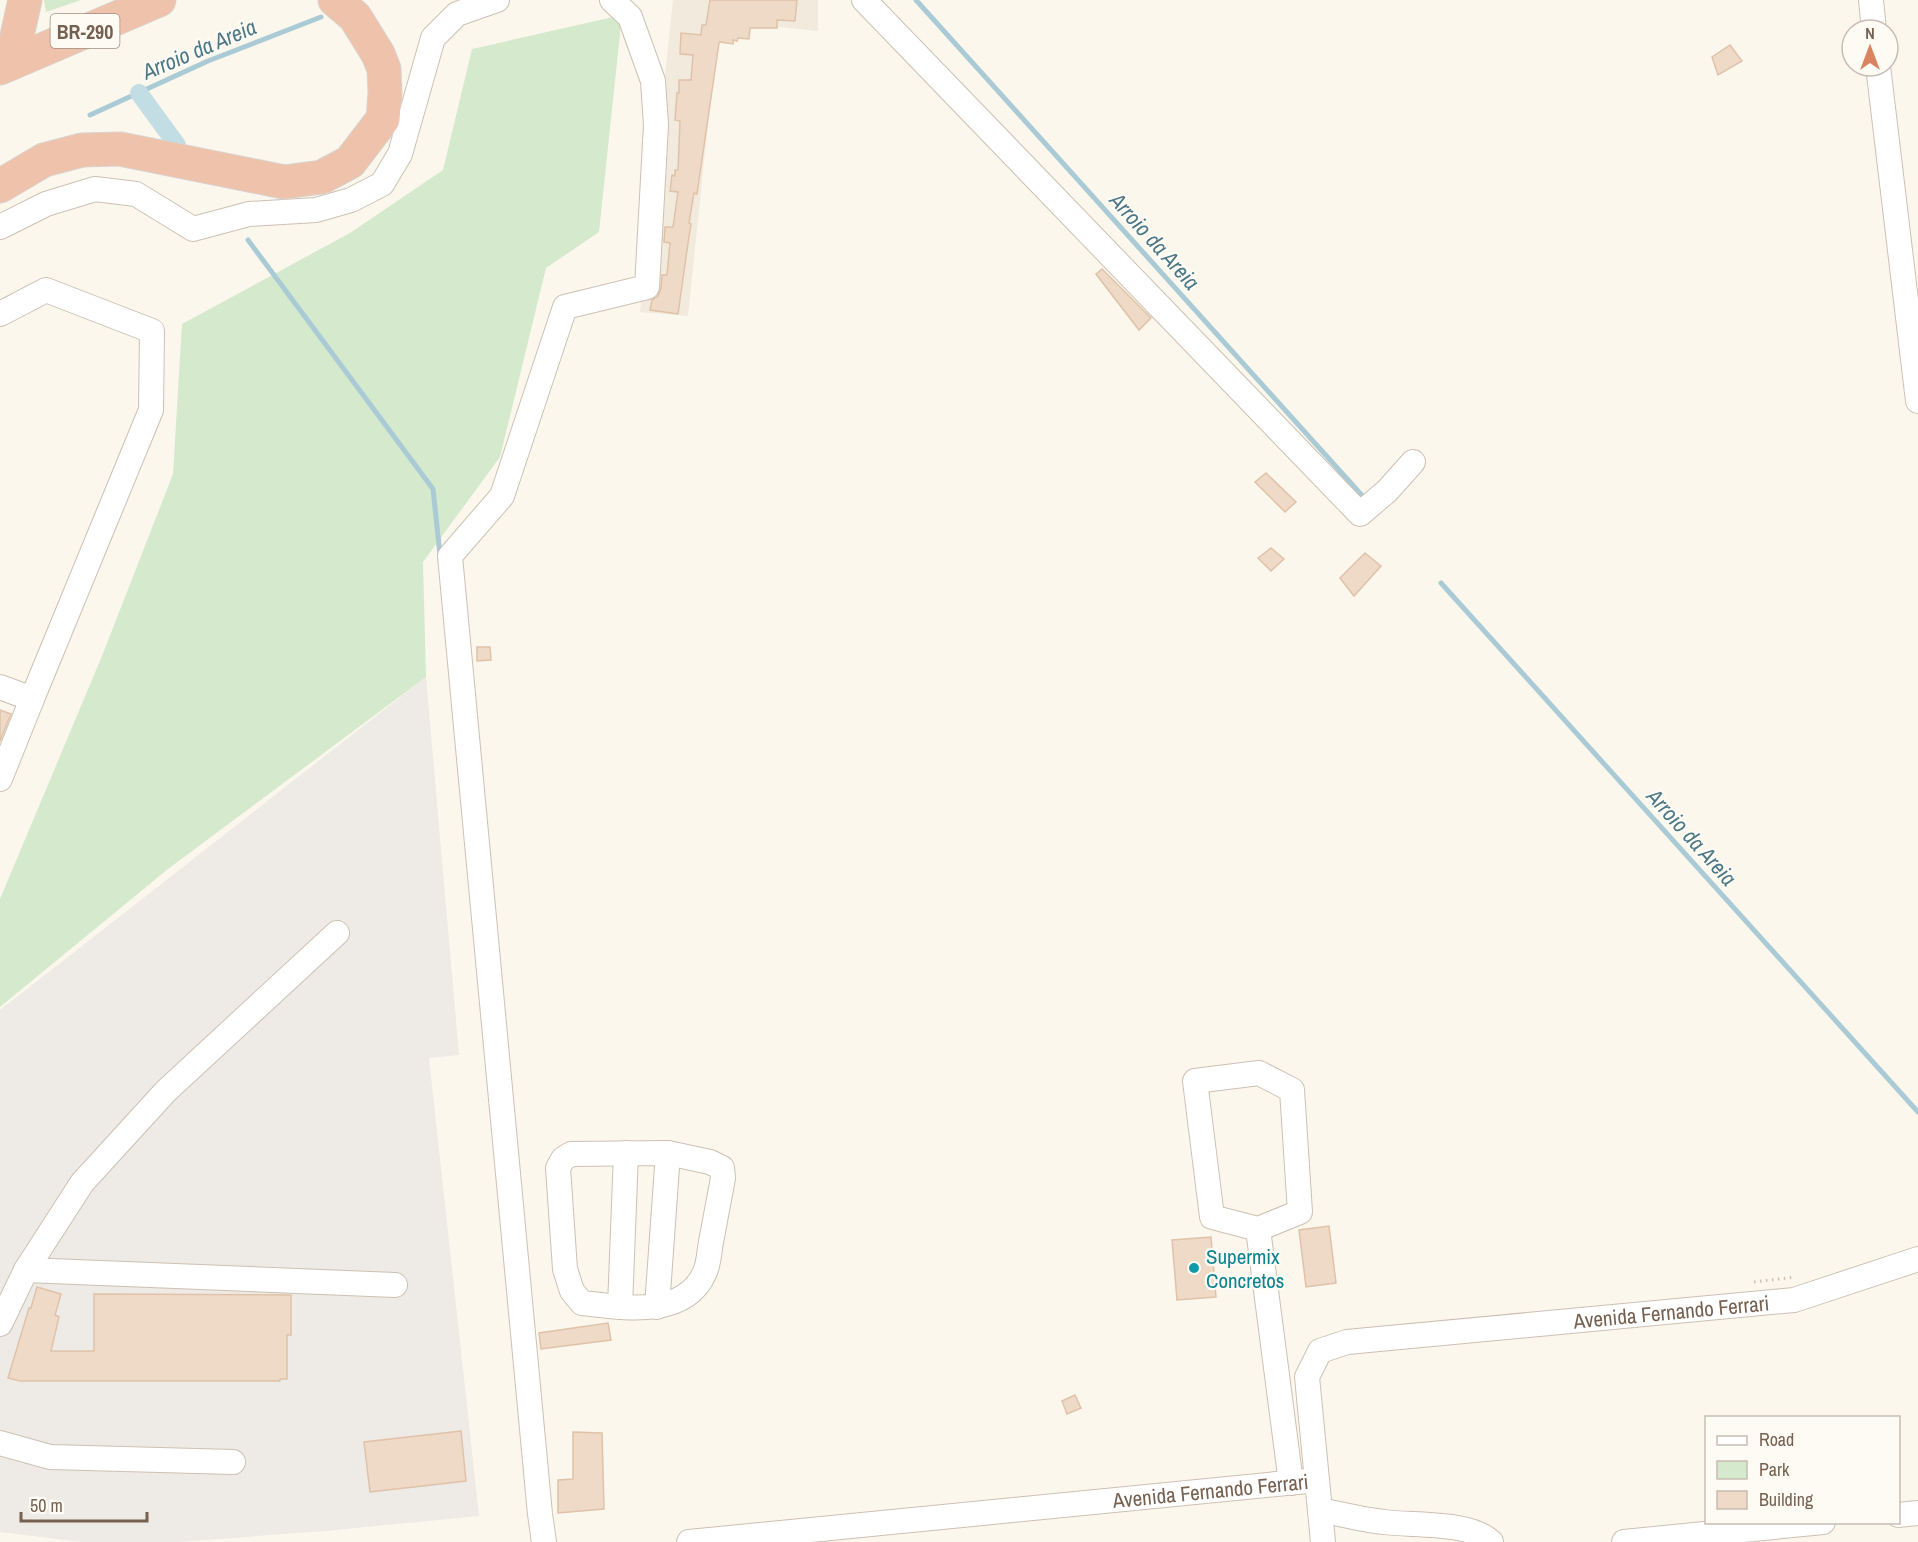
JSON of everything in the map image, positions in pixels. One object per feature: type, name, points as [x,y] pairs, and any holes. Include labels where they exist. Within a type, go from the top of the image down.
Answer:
[{"type":"highway","points":[[5,66],[25,0]]},
{"type":"highway","name":"BR-290","points":[[5,66],[159,0]]},
{"type":"highway","points":[[0,186],[44,160],[82,150],[120,149],[284,182],[322,177],[350,162],[383,119],[384,69],[378,54],[355,17],[335,0]]},
{"type":"street","points":[[0,227],[46,204],[95,189],[136,194],[193,229],[249,214],[316,210],[351,200],[382,184],[400,154],[433,38],[457,14],[497,0]]},
{"type":"street","points":[[544,1542],[450,556],[502,496],[566,307],[647,286],[656,125],[653,81],[630,16],[612,0]]},
{"type":"street","points":[[864,0],[1360,514],[1387,491],[1413,462]]},
{"type":"street","points":[[1871,0],[1873,18]]},
{"type":"street","points":[[1879,78],[1918,401]]},
{"type":"street","points":[[0,314],[46,290],[152,331],[151,410],[0,779]]},
{"type":"street","points":[[0,687],[32,699]]},
{"type":"street","points":[[0,1324],[26,1270],[82,1183],[166,1091],[337,933]]},
{"type":"street","points":[[1259,1073],[1292,1090],[1300,1212],[1258,1228],[1212,1217],[1195,1081],[1259,1073]]},
{"type":"street","points":[[621,1307],[626,1153]]},
{"type":"street","points":[[626,1153],[669,1153],[710,1162],[722,1168],[723,1178],[705,1272],[696,1287],[678,1299],[657,1307],[621,1307],[582,1303],[572,1291],[566,1269],[558,1168],[562,1159],[571,1154],[626,1153]]},
{"type":"street","points":[[657,1307],[669,1153]]},
{"type":"street","points":[[1258,1228],[1291,1483]]},
{"type":"street","name":"Avenida Fernando Ferrari","points":[[689,1542],[1317,1480],[1307,1377],[1320,1351],[1347,1342],[1794,1300],[1918,1259]]},
{"type":"street","points":[[26,1270],[395,1285]]},
{"type":"street","points":[[0,1443],[50,1457],[233,1462]]},
{"type":"street","points":[[1317,1480],[1323,1542]]},
{"type":"street","points":[[1320,1510],[1385,1522],[1413,1523],[1470,1531],[1488,1538],[1491,1542]]},
{"type":"street","points":[[1900,1515],[1918,1513]]},
{"type":"street","points":[[1624,1542],[1803,1524]]},
{"type":"shaded area","points":[[673,0],[818,0],[818,31],[758,25],[717,37],[688,316],[640,312]]},
{"type":"shaded area","points":[[426,677],[459,1055],[429,1058],[479,1516],[179,1542],[82,1542],[0,1532],[0,1010]]},
{"type":"green space","points":[[44,0],[81,0],[46,12]]},
{"type":"green space","points":[[622,15],[599,232],[546,268],[500,457],[423,562],[426,677],[168,869],[0,1007],[0,899],[102,656],[173,474],[182,324],[350,233],[443,170],[472,49]]},
{"type":"building","points":[[710,0],[797,0],[795,21],[777,20],[777,28],[750,28],[749,39],[738,38],[737,41],[733,40],[733,44],[719,43],[697,194],[694,193],[689,223],[691,224],[678,314],[650,310],[652,300],[658,296],[661,288],[662,275],[667,275],[670,243],[664,242],[665,227],[673,227],[678,192],[670,191],[672,175],[675,176],[675,170],[678,170],[680,121],[675,120],[679,80],[691,80],[693,55],[680,54],[681,33],[701,35],[702,25],[706,25]]},
{"type":"building","points":[[1730,45],[1742,61],[1718,75],[1712,57]]},
{"type":"building","points":[[1102,269],[1151,318],[1139,330],[1096,274]]},
{"type":"building","points":[[1266,473],[1296,502],[1285,512],[1255,482]]},
{"type":"building","points":[[1271,548],[1284,559],[1271,571],[1258,558]]},
{"type":"building","points":[[1365,553],[1381,566],[1354,596],[1340,578]]},
{"type":"building","points":[[477,647],[490,647],[491,660],[477,661]]},
{"type":"building","points":[[0,710],[11,714],[0,741]]},
{"type":"building","points":[[1329,1226],[1336,1283],[1306,1287],[1299,1230]]},
{"type":"building","name":"Supermix Concretos","points":[[1211,1237],[1216,1297],[1177,1300],[1172,1240]]},
{"type":"building","points":[[37,1287],[61,1294],[55,1315],[59,1317],[51,1351],[94,1351],[94,1294],[291,1295],[291,1335],[287,1335],[287,1379],[280,1379],[280,1381],[20,1381],[8,1378]]},
{"type":"building","points":[[608,1323],[611,1340],[541,1349],[539,1333]]},
{"type":"building","points":[[1075,1395],[1081,1408],[1067,1414],[1062,1401]]},
{"type":"building","points":[[461,1431],[466,1481],[370,1492],[364,1442]]},
{"type":"building","points":[[573,1432],[602,1433],[604,1509],[558,1513],[558,1480],[573,1479]]},
{"type":"waterway","name":"Arroio da Areia","points":[[916,0],[1367,501]]},
{"type":"waterway","name":"Arroio da Areia","points":[[90,115],[208,61],[321,17]]},
{"type":"waterway","points":[[139,93],[177,145]]},
{"type":"waterway","points":[[248,240],[433,489],[440,555]]},
{"type":"waterway","name":"Arroio da Areia","points":[[1441,583],[1918,1112]]},
{"type":"place","name":"Supermix Concretos","points":[[1194,1268]]}]
